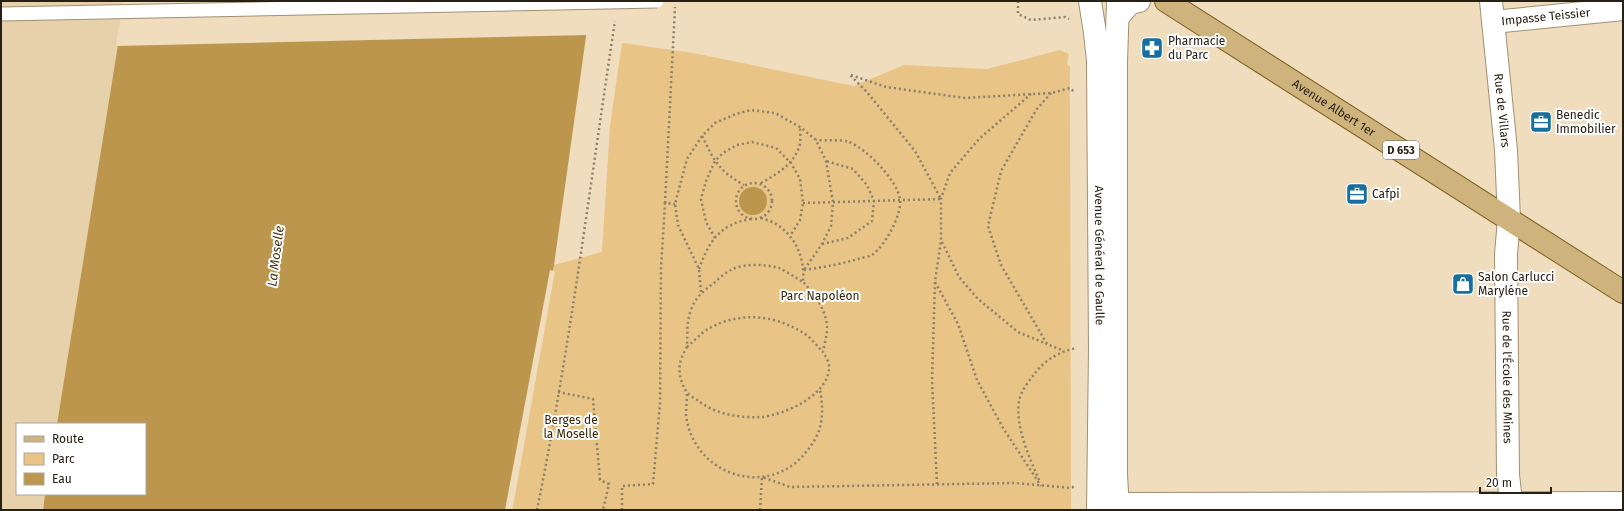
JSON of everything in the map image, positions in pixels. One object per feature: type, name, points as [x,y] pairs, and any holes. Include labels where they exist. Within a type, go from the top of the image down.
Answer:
[{"type":"main road","name":"Avenue Albert 1er","points":[[1172,5],[1623,292]]},
{"type":"street","name":"Avenue Général de Gaulle","points":[[1090,1],[1096,33],[1098,61],[1100,341],[1108,506]]},
{"type":"street","name":"Avenue Général de Gaulle","points":[[1108,506],[1118,9],[1130,3],[1139,1]]},
{"type":"street","points":[[1154,1],[1172,5]]},
{"type":"street","name":"Impasse Teissier","points":[[1492,12],[1623,9]]},
{"type":"street","name":"Rue de Villars","points":[[1492,12],[1506,150],[1509,220]]},
{"type":"street","name":"Rue de l'École des Mines","points":[[1509,220],[1506,254],[1508,475],[1511,507]]},
{"type":"street","points":[[1108,506],[1511,507],[1623,503]]},
{"type":"lane","points":[[1,14],[657,1]]},
{"type":"path","points":[[622,510],[622,486],[653,484],[660,403],[661,268],[676,1]]},
{"type":"path","points":[[1018,1],[1018,14],[1031,20],[1065,16],[1096,33]]},
{"type":"path","points":[[536,510],[550,444],[577,278],[615,17]]},
{"type":"path","points":[[941,199],[915,151],[866,91],[849,74],[886,87],[965,98],[1051,93],[1070,88],[1076,95]]},
{"type":"path","points":[[1047,344],[1001,265],[988,226],[1001,171],[1036,110],[1051,93]]},
{"type":"path","points":[[937,484],[932,380],[935,282],[941,240],[941,199],[950,173],[979,139],[1031,94]]},
{"type":"path","points":[[701,292],[699,269],[678,224],[675,204],[687,159],[702,136],[715,123],[736,114],[751,110],[775,113],[800,127],[816,140],[826,161],[833,202],[831,226],[822,244],[804,270]]},
{"type":"path","points":[[761,183],[777,174],[790,163],[800,144],[800,127]]},
{"type":"path","points":[[702,136],[715,161],[723,171],[744,185]]},
{"type":"path","points":[[804,270],[846,263],[872,255],[886,242],[893,229],[900,200],[893,182],[874,158],[848,142],[816,140]]},
{"type":"path","points":[[715,238],[706,222],[701,199],[706,180],[715,161],[723,153],[737,145],[752,142],[776,148],[790,163],[800,178],[803,203],[800,220],[790,236]]},
{"type":"path","points":[[822,244],[848,238],[872,221],[874,201],[867,185],[853,169],[826,161]]},
{"type":"path","points":[[751,219],[740,213],[736,202],[736,195],[739,189],[744,185],[755,182],[761,183],[770,191],[773,204],[771,210],[761,218]]},
{"type":"path","points":[[803,203],[941,199]]},
{"type":"path","points":[[664,203],[675,204]]},
{"type":"path","points":[[699,269],[708,248],[722,231],[736,221],[761,218],[778,225],[790,236],[801,254],[804,270],[803,282]]},
{"type":"path","points":[[941,240],[959,277],[978,299],[1018,332],[1064,351]]},
{"type":"path","points":[[687,347],[686,328],[691,308],[701,292],[731,270],[745,266],[759,265],[778,268],[803,282],[820,303],[827,328],[823,352]]},
{"type":"path","points":[[935,282],[958,324],[977,380],[1003,428],[1041,486]]},
{"type":"path","points":[[687,394],[704,405],[723,413],[741,417],[763,417],[782,412],[806,401],[820,389],[826,379],[829,369],[828,361],[823,352],[809,337],[787,324],[773,319],[742,317],[727,321],[708,330],[687,347],[681,359],[679,370],[681,382],[687,394],[686,415],[692,438],[705,457],[718,467],[735,475],[762,477],[790,486],[1015,483],[1071,488],[1078,485]]},
{"type":"path","points":[[1041,486],[1023,442],[1020,400],[1027,383],[1044,362],[1064,351],[1077,348]]},
{"type":"path","points":[[762,477],[781,472],[800,460],[814,443],[821,424],[822,406],[820,389]]},
{"type":"path","points":[[558,392],[593,399],[600,480],[609,484],[603,510]]},
{"type":"path","points":[[760,510],[762,477]]},
{"type":"shaded area","points":[[1,1],[125,1],[57,423],[16,423],[16,495],[45,495],[42,510],[1,510]]},
{"type":"green space","name":"Parc Napoléon","points":[[622,43],[693,53],[854,86],[904,65],[987,69],[1060,50],[1069,54],[1067,64],[1070,67],[1071,510],[509,510],[554,265],[602,252],[610,126]]},
{"type":"water","name":"La Moselle","points":[[125,1],[591,1],[554,265],[509,510],[43,510],[45,495],[146,495],[146,423],[57,423]]},
{"type":"water","points":[[753,187],[763,191],[767,201],[763,211],[753,215],[743,211],[739,201],[743,191]]},
{"type":"pier","points":[[123,1],[593,1],[588,35],[116,46]]},
{"type":"pier","points":[[550,270],[555,271],[515,496],[512,510],[505,510]]},
{"type":"place","name":"Pharmacie du Parc","points":[[1152,48]]},
{"type":"place","name":"Benedic Immobilier","points":[[1541,122]]},
{"type":"place","name":"Cafpi","points":[[1357,194]]},
{"type":"place","name":"Salon Carlucci Maryléne","points":[[1463,284]]},
{"type":"park label","name":"Berges de la Moselle","points":[[571,427]]}]
